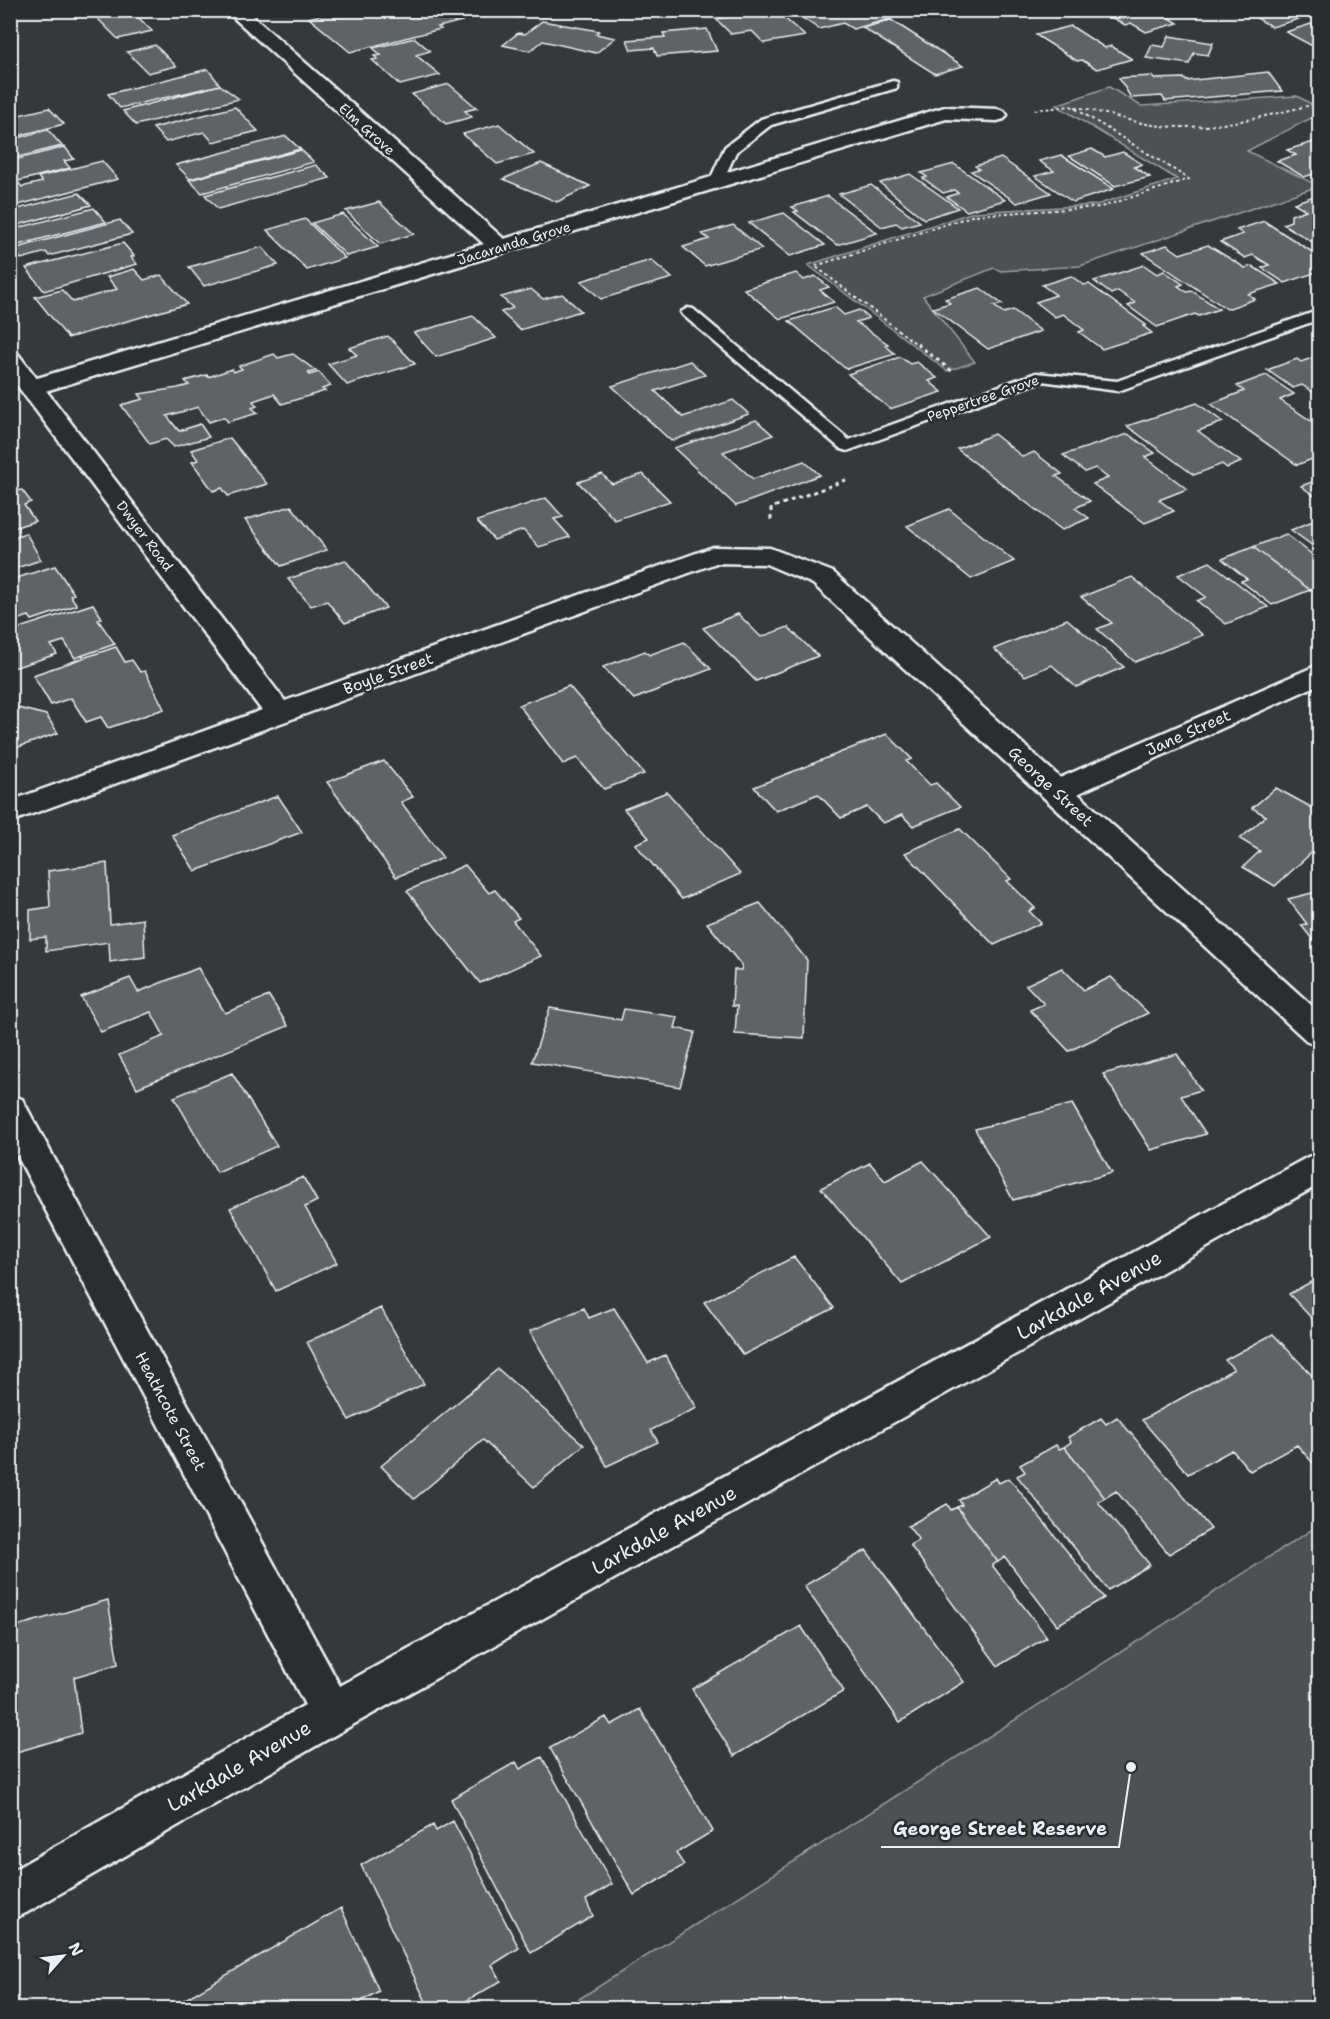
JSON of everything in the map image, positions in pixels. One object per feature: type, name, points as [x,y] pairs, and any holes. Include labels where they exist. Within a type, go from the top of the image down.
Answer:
[{"type":"street","name":"Elm Grove","points":[[234,10],[501,247]]},
{"type":"street","name":"Jacaranda Grove","points":[[33,387],[945,114],[997,115]]},
{"type":"street","name":"Dwyer Road","points":[[10,359],[279,713]]},
{"type":"street","name":"Boyle Street","points":[[10,813],[713,555],[770,556]]},
{"type":"street","name":"George Street","points":[[770,556],[823,578],[1320,1033]]},
{"type":"street","name":"Jane Street","points":[[1057,791],[1320,673]]},
{"type":"street","name":"Heathcote Street","points":[[10,1108],[332,1713]]},
{"type":"street","name":"Larkdale Avenue","points":[[10,1897],[332,1713],[1320,1167]]},
{"type":"lane","points":[[716,182],[730,150],[766,122],[893,85]]},
{"type":"lane","name":"Peppertree Grove","points":[[688,312],[847,446],[1041,376],[1119,386],[1320,314]]},
{"type":"path","points":[[997,115],[1071,106],[1105,111],[1160,126],[1226,125],[1320,103]]},
{"type":"path","points":[[992,394],[965,372],[957,375],[816,266],[975,215],[1101,207],[1189,178],[1071,106]]},
{"type":"shaded area","points":[[1109,87],[1141,106],[1297,96],[1319,108],[1319,114],[1247,151],[1319,186],[1080,266],[1001,271],[994,268],[923,296],[975,362],[947,371],[808,265],[974,212],[1096,205],[1177,179],[1056,105]]},
{"type":"shaded area","points":[[1319,1525],[1319,2008],[565,2008]]},
{"type":"building","points":[[131,10],[152,31],[118,39],[97,18]]},
{"type":"building","points":[[339,10],[439,10],[422,15],[426,18],[451,12],[462,21],[438,27],[441,29],[350,52],[309,18]]},
{"type":"building","points":[[508,10],[547,10],[517,18]]},
{"type":"building","points":[[737,10],[775,10],[805,36],[764,43],[752,31],[731,34],[716,19],[741,15]]},
{"type":"building","points":[[820,10],[880,10],[893,18],[853,29],[843,23],[819,29],[801,17]]},
{"type":"building","points":[[1078,10],[1158,11],[1178,23],[1146,32],[1131,23],[1125,25],[1106,14],[1091,18]]},
{"type":"building","points":[[1243,10],[1291,10],[1302,18],[1272,27]]},
{"type":"building","points":[[891,20],[963,66],[935,74],[863,28]]},
{"type":"building","points":[[542,21],[599,31],[596,34],[615,38],[596,53],[543,41],[530,51],[503,45],[518,33],[525,34]]},
{"type":"building","points":[[1311,24],[1320,24],[1320,50],[1286,32]]},
{"type":"building","points":[[1071,26],[1105,48],[1111,46],[1132,59],[1097,69],[1082,60],[1077,61],[1036,35]]},
{"type":"building","points":[[707,29],[717,51],[657,56],[654,48],[631,50],[627,40],[665,37],[663,33]]},
{"type":"building","points":[[1169,36],[1213,43],[1208,55],[1194,53],[1189,64],[1146,58],[1152,45],[1164,47]]},
{"type":"building","points":[[415,38],[430,51],[416,55],[440,75],[400,85],[372,60],[377,59],[374,56],[381,55],[373,48]]},
{"type":"building","points":[[155,45],[176,66],[148,73],[127,52]]},
{"type":"building","points":[[208,69],[220,85],[120,108],[108,94]]},
{"type":"building","points":[[1268,72],[1282,91],[1165,101],[1162,96],[1131,98],[1119,78],[1152,76],[1154,79],[1184,78],[1186,81]]},
{"type":"building","points":[[449,84],[477,108],[465,111],[472,117],[446,124],[412,94]]},
{"type":"building","points":[[220,85],[239,99],[136,125],[123,111]]},
{"type":"building","points":[[235,107],[258,131],[213,142],[204,132],[166,142],[153,128]]},
{"type":"building","points":[[49,108],[64,124],[10,138],[10,117]]},
{"type":"building","points":[[499,124],[534,154],[497,164],[463,134]]},
{"type":"building","points":[[48,130],[62,146],[10,159],[10,140]]},
{"type":"building","points":[[286,136],[300,149],[190,179],[176,165]]},
{"type":"building","points":[[1320,140],[1320,172],[1304,177],[1277,161],[1296,155],[1287,150]]},
{"type":"building","points":[[65,147],[74,159],[64,161],[70,168],[10,183],[10,161]]},
{"type":"building","points":[[1092,149],[1105,157],[1123,152],[1142,164],[1134,167],[1150,177],[1115,186],[1069,156]]},
{"type":"building","points":[[301,150],[314,162],[202,193],[189,180]]},
{"type":"building","points":[[1061,155],[1114,189],[1073,202],[1035,176],[1054,171],[1039,161]]},
{"type":"building","points":[[1001,158],[1051,193],[1017,203],[971,171],[979,169],[975,166]]},
{"type":"building","points":[[102,161],[118,179],[10,207],[10,184],[18,182],[22,187],[42,182],[38,177]]},
{"type":"building","points":[[541,163],[590,186],[557,202],[503,179]]},
{"type":"building","points":[[954,164],[1005,200],[967,211],[947,197],[958,193],[954,190],[943,193],[923,178],[927,177],[921,173]]},
{"type":"building","points":[[316,165],[330,178],[218,209],[205,195]]},
{"type":"building","points":[[910,174],[958,208],[924,219],[880,183]]},
{"type":"building","points":[[871,185],[920,222],[902,227],[896,223],[882,227],[839,194]]},
{"type":"building","points":[[79,193],[91,205],[10,227],[10,211]]},
{"type":"building","points":[[1320,194],[1320,247],[1283,224],[1291,221],[1291,215],[1306,210],[1294,203]]},
{"type":"building","points":[[828,196],[877,233],[837,245],[794,212],[798,211],[792,207]]},
{"type":"building","points":[[379,202],[414,234],[380,244],[346,211]]},
{"type":"building","points":[[94,208],[106,222],[10,247],[10,230]]},
{"type":"building","points":[[784,213],[825,245],[790,256],[749,223]]},
{"type":"building","points":[[343,214],[378,247],[347,256],[312,223]]},
{"type":"building","points":[[305,219],[345,258],[307,270],[267,230]]},
{"type":"building","points":[[120,220],[132,234],[49,256],[46,252],[21,259],[13,249]]},
{"type":"building","points":[[1264,221],[1320,257],[1320,271],[1285,283],[1262,268],[1269,265],[1253,255],[1245,258],[1220,242],[1243,234],[1237,230]]},
{"type":"building","points":[[733,225],[762,249],[705,266],[683,247],[709,239],[702,234]]},
{"type":"building","points":[[123,243],[134,256],[131,257],[137,264],[44,291],[26,268]]},
{"type":"building","points":[[1167,245],[1180,254],[1208,245],[1245,268],[1252,266],[1280,284],[1248,294],[1255,299],[1227,309],[1143,253]]},
{"type":"building","points":[[262,247],[278,265],[204,286],[189,267]]},
{"type":"building","points":[[651,260],[672,278],[601,299],[581,281]]},
{"type":"building","points":[[1144,265],[1157,274],[1164,271],[1183,284],[1178,286],[1187,292],[1192,291],[1219,309],[1199,316],[1195,314],[1157,327],[1128,306],[1135,303],[1118,291],[1111,294],[1094,281]]},
{"type":"building","points":[[134,269],[144,280],[161,275],[187,304],[68,338],[35,297],[62,290],[73,302],[117,289],[107,277]]},
{"type":"building","points":[[796,273],[804,280],[815,276],[829,287],[820,290],[834,302],[780,319],[744,289]]},
{"type":"building","points":[[1071,276],[1084,285],[1089,284],[1146,325],[1143,326],[1152,333],[1102,349],[1079,332],[1084,330],[1063,314],[1055,317],[1036,302],[1056,295],[1042,285]]},
{"type":"building","points":[[980,288],[1002,304],[994,306],[1004,313],[1013,310],[1041,331],[988,349],[933,308],[950,303],[945,299]]},
{"type":"building","points":[[531,289],[543,299],[562,294],[581,311],[520,330],[501,312],[513,308],[501,297]]},
{"type":"building","points":[[835,307],[844,315],[859,310],[869,318],[856,322],[888,344],[885,345],[895,354],[846,369],[789,321]]},
{"type":"building","points":[[473,316],[496,338],[436,357],[414,333]]},
{"type":"building","points":[[388,336],[415,364],[347,385],[328,364],[357,355],[349,348]]},
{"type":"building","points":[[274,354],[278,358],[293,354],[316,371],[308,373],[309,375],[319,372],[331,386],[322,389],[325,391],[282,404],[274,394],[253,401],[257,406],[252,408],[258,413],[228,422],[224,417],[209,422],[198,407],[167,416],[179,431],[200,424],[209,437],[174,447],[166,439],[150,444],[121,405],[143,399],[139,394],[178,388],[189,385],[185,381],[207,375],[208,377],[232,369],[233,372],[242,369],[239,366]]},
{"type":"building","points":[[1320,355],[1320,397],[1302,385],[1293,388],[1267,370],[1297,359],[1301,362]]},
{"type":"building","points":[[900,357],[910,364],[917,362],[937,378],[929,381],[942,392],[890,409],[848,374]]},
{"type":"building","points":[[690,361],[705,375],[655,391],[683,417],[733,400],[749,414],[671,441],[612,386]]},
{"type":"building","points":[[1266,375],[1294,394],[1280,400],[1320,427],[1320,433],[1313,436],[1320,440],[1320,456],[1297,465],[1211,404],[1244,391],[1237,386]]},
{"type":"building","points":[[1197,403],[1223,422],[1198,431],[1241,462],[1227,468],[1222,464],[1194,475],[1127,426]]},
{"type":"building","points":[[756,420],[773,435],[723,452],[753,479],[804,461],[820,475],[736,506],[674,448]]},
{"type":"building","points":[[994,434],[1023,457],[1034,452],[1062,474],[1056,476],[1090,501],[1075,508],[1089,518],[1062,530],[957,449]]},
{"type":"building","points":[[1128,434],[1155,453],[1145,457],[1187,489],[1159,500],[1174,511],[1145,523],[1093,484],[1108,478],[1095,468],[1085,472],[1063,455]]},
{"type":"building","points":[[230,438],[267,484],[228,496],[222,488],[213,491],[192,462],[198,460],[191,450]]},
{"type":"building","points":[[602,474],[612,484],[643,474],[670,501],[615,520],[578,482]]},
{"type":"building","points":[[1320,479],[1320,500],[1301,486]]},
{"type":"building","points":[[15,487],[17,491],[22,490],[31,502],[24,505],[35,521],[10,529],[10,488]]},
{"type":"building","points":[[546,498],[563,517],[554,519],[570,537],[539,547],[523,530],[494,540],[477,521]]},
{"type":"building","points":[[291,506],[327,550],[281,566],[245,520]]},
{"type":"building","points":[[949,509],[1014,561],[971,579],[907,526]]},
{"type":"building","points":[[1320,518],[1320,551],[1291,530]]},
{"type":"building","points":[[26,533],[41,560],[10,570],[10,538]]},
{"type":"building","points":[[1286,534],[1314,556],[1320,554],[1320,586],[1310,590],[1253,547]]},
{"type":"building","points":[[1253,547],[1310,590],[1272,605],[1241,581],[1247,579],[1222,559]]},
{"type":"building","points":[[345,560],[386,608],[345,623],[327,601],[311,606],[288,579]]},
{"type":"building","points":[[1210,562],[1268,607],[1226,624],[1197,601],[1206,597],[1178,575]]},
{"type":"building","points":[[55,566],[74,594],[70,595],[77,605],[32,620],[29,616],[10,622],[10,580]]},
{"type":"building","points":[[1132,577],[1203,635],[1135,662],[1097,629],[1112,623],[1081,597]]},
{"type":"building","points":[[93,604],[102,618],[98,620],[115,644],[75,658],[64,641],[51,645],[57,654],[10,669],[10,631]]},
{"type":"building","points":[[738,614],[761,637],[788,627],[818,656],[756,681],[703,628]]},
{"type":"building","points":[[1067,619],[1124,667],[1076,687],[1052,665],[1025,676],[994,649]]},
{"type":"building","points":[[684,642],[711,669],[634,699],[603,667],[645,651],[649,655]]},
{"type":"building","points":[[116,647],[125,662],[132,660],[140,672],[145,671],[164,709],[108,728],[101,717],[86,722],[71,698],[51,705],[33,675]]},
{"type":"building","points":[[569,686],[644,774],[604,789],[577,758],[563,764],[519,705]]},
{"type":"building","points":[[10,706],[46,715],[58,733],[10,750]]},
{"type":"building","points":[[887,734],[912,759],[906,761],[930,785],[936,783],[960,807],[913,826],[902,815],[883,823],[867,807],[841,818],[818,794],[776,811],[754,787]]},
{"type":"building","points":[[384,761],[413,797],[401,802],[443,858],[396,877],[327,782]]},
{"type":"building","points":[[1276,788],[1320,812],[1320,845],[1275,886],[1243,867],[1260,851],[1240,839],[1266,816],[1252,808]]},
{"type":"building","points":[[667,792],[740,874],[682,899],[635,844],[649,838],[624,809]]},
{"type":"building","points":[[278,796],[302,832],[195,871],[172,835]]},
{"type":"building","points":[[960,829],[1011,879],[1007,881],[1035,908],[1029,911],[1041,923],[994,945],[905,853]]},
{"type":"building","points":[[107,863],[110,924],[143,919],[145,957],[110,962],[109,942],[46,951],[46,937],[30,939],[30,910],[50,907],[48,871]]},
{"type":"building","points":[[465,865],[489,893],[495,890],[519,918],[513,921],[541,956],[480,983],[407,891]]},
{"type":"building","points":[[1320,891],[1320,943],[1316,944],[1301,925],[1307,924],[1288,899]]},
{"type":"building","points":[[760,903],[807,960],[804,1038],[735,1034],[737,1006],[732,1006],[734,970],[741,970],[742,966],[707,923]]},
{"type":"building","points":[[198,968],[225,1013],[269,996],[288,1026],[137,1088],[119,1055],[164,1036],[151,1012],[101,1032],[81,997],[130,978],[138,992]]},
{"type":"building","points":[[1062,968],[1084,990],[1111,977],[1148,1013],[1069,1051],[1030,1010],[1044,1004],[1026,985]]},
{"type":"building","points":[[550,1008],[621,1020],[624,1009],[678,1017],[675,1028],[695,1032],[680,1087],[532,1062]]},
{"type":"building","points":[[1177,1054],[1201,1090],[1181,1096],[1206,1134],[1151,1150],[1103,1074]]},
{"type":"building","points":[[232,1073],[277,1146],[217,1172],[174,1097]]},
{"type":"building","points":[[1072,1104],[1112,1173],[1013,1200],[975,1129]]},
{"type":"building","points":[[923,1161],[991,1237],[902,1284],[821,1188],[870,1163],[885,1181]]},
{"type":"building","points":[[303,1177],[317,1201],[305,1207],[337,1263],[276,1291],[230,1208]]},
{"type":"building","points":[[794,1257],[834,1308],[743,1355],[704,1302]]},
{"type":"building","points":[[1320,1277],[1320,1327],[1289,1294]]},
{"type":"building","points":[[381,1308],[424,1384],[349,1420],[307,1342]]},
{"type":"building","points":[[584,1308],[589,1318],[614,1308],[648,1363],[665,1355],[697,1408],[651,1430],[658,1442],[607,1466],[530,1331]]},
{"type":"building","points":[[1273,1334],[1320,1384],[1320,1471],[1297,1445],[1250,1471],[1232,1450],[1188,1474],[1142,1420],[1234,1369],[1225,1360]]},
{"type":"building","points":[[498,1369],[584,1445],[534,1487],[483,1440],[414,1499],[381,1466]]},
{"type":"building","points":[[1117,1417],[1211,1529],[1169,1554],[1116,1491],[1105,1498],[1064,1447],[1071,1442],[1068,1437],[1101,1418],[1106,1424]]},
{"type":"building","points":[[1056,1445],[1059,1449],[1064,1447],[1105,1498],[1098,1502],[1150,1565],[1108,1590],[1017,1476],[1025,1472],[1020,1465]]},
{"type":"building","points":[[996,1478],[999,1483],[1009,1478],[1104,1598],[1057,1625],[1005,1557],[998,1562],[957,1507],[962,1505],[959,1500]]},
{"type":"building","points":[[947,1504],[951,1510],[957,1507],[998,1562],[992,1565],[1047,1637],[998,1666],[910,1545],[919,1540],[908,1526]]},
{"type":"building","points":[[866,1550],[964,1682],[900,1722],[804,1586]]},
{"type":"building","points":[[108,1600],[118,1664],[74,1677],[81,1733],[10,1754],[10,1628]]},
{"type":"building","points":[[801,1626],[844,1691],[734,1756],[692,1689]]},
{"type":"building","points":[[640,1709],[713,1831],[676,1853],[684,1865],[634,1895],[550,1748],[606,1717],[611,1725]]},
{"type":"building","points":[[542,1757],[612,1884],[586,1900],[593,1916],[531,1953],[451,1799],[516,1762],[520,1769]]},
{"type":"building","points":[[453,1821],[519,1948],[492,1965],[501,1981],[454,2008],[429,2008],[361,1865],[433,1825],[436,1831]]},
{"type":"building","points":[[341,1908],[379,1991],[350,2008],[182,2008],[180,2002]]},
{"type":"place","name":"George Street Reserve","points":[[1131,1767]]}]
